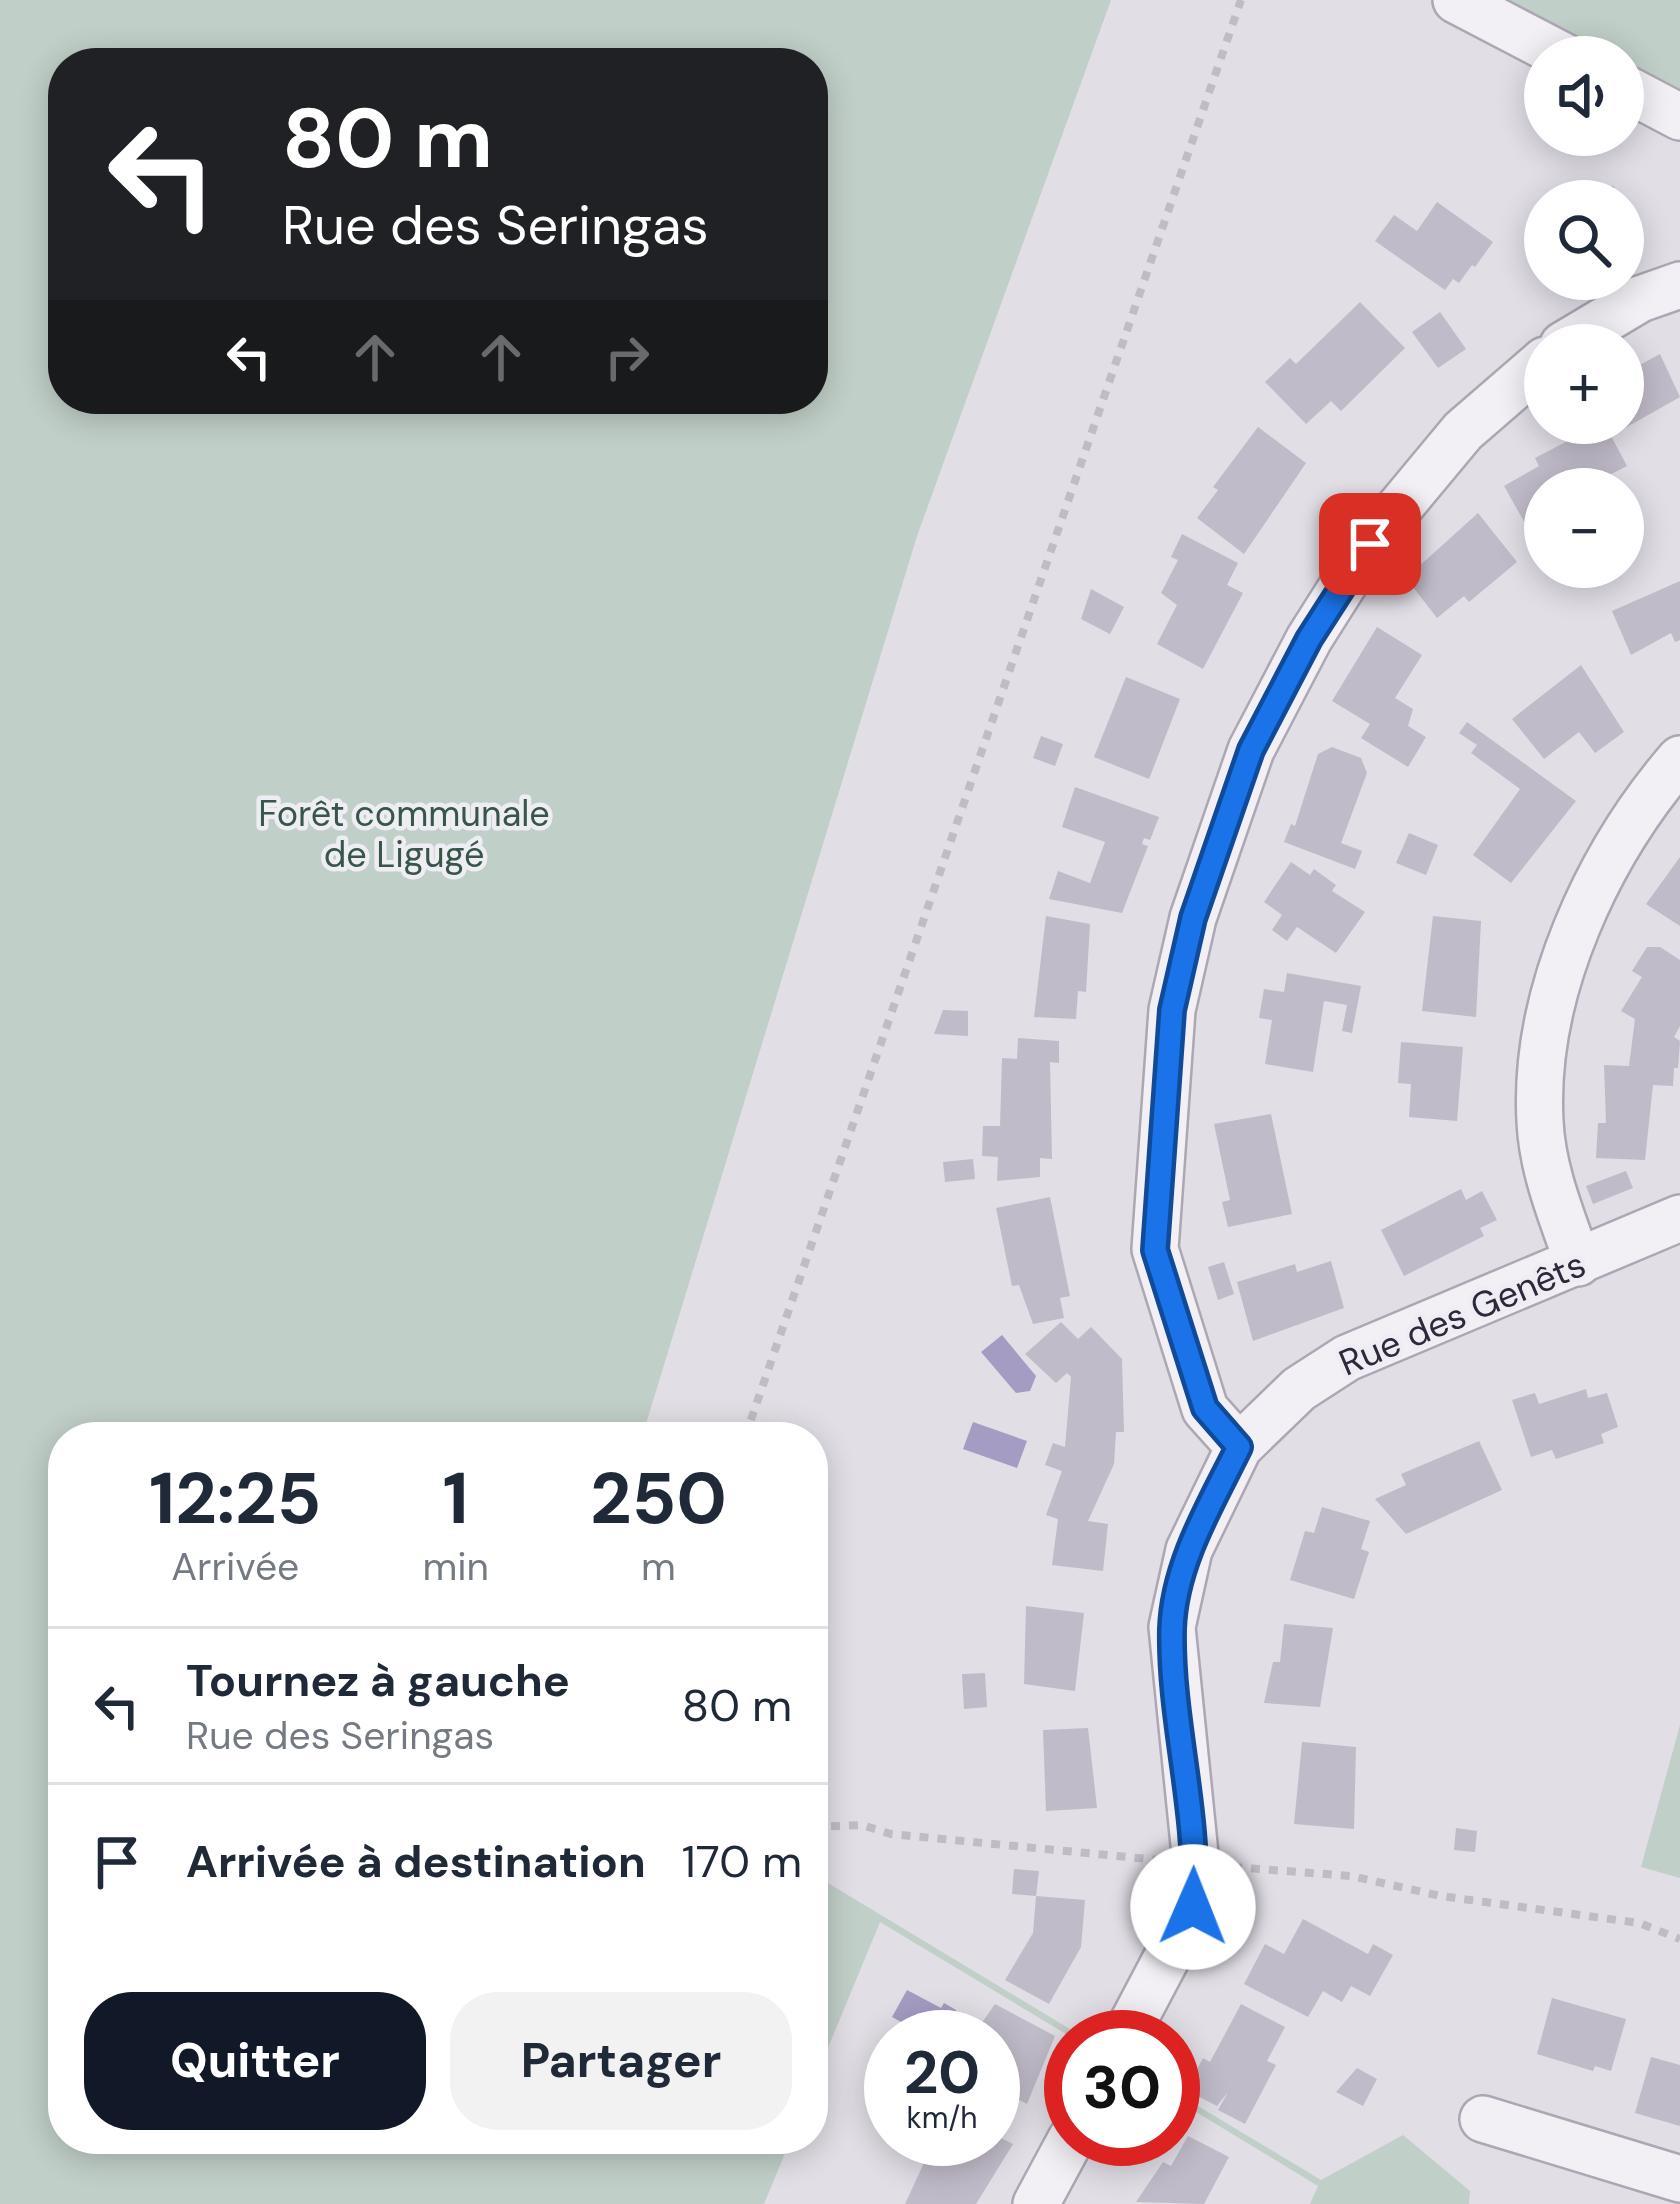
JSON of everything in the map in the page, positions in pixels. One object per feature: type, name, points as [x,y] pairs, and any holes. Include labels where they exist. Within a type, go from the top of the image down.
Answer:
[{"type":"street","points":[[1456,0],[1525,36]]},
{"type":"street","points":[[1644,98],[1680,117]]},
{"type":"street","points":[[1598,324],[1640,299],[1680,285]]},
{"type":"street","points":[[1239,1447],[1205,1408],[1155,1250],[1172,1010],[1193,918],[1251,750],[1309,639],[1370,544],[1463,431],[1524,378]]},
{"type":"street","points":[[1578,1263],[1551,1185],[1540,1121],[1545,1024],[1577,932],[1637,809],[1680,759]]},
{"type":"street","name":"Rue des Genêts","points":[[1139,2010],[1193,1907],[1196,1864],[1172,1628],[1189,1550],[1239,1447],[1299,1389],[1347,1358],[1680,1218]]},
{"type":"street","points":[[1483,2120],[1680,2179]]},
{"type":"street","points":[[1036,2204],[1056,2166]]},
{"type":"path","points":[[751,1422],[1240,0]]},
{"type":"path","points":[[828,1826],[862,1825],[891,1834],[1351,1876],[1442,1896],[1639,1923],[1680,1939]]},
{"type":"green space","name":"Forêt communale de Ligugé","points":[[0,0],[1111,0],[917,536],[647,1422],[48,1422],[48,2154],[785,2154],[764,2204],[0,2204]]},
{"type":"green space","points":[[1506,0],[1680,0],[1680,89],[1644,71],[1644,36],[1576,36]]},
{"type":"green space","points":[[1680,1725],[1680,1878],[1641,1867]]},
{"type":"green space","points":[[828,1883],[1044,2013],[1044,2021],[880,1922],[828,2048]]},
{"type":"green space","points":[[1200,2107],[1321,2180],[1403,2135],[1470,2191],[1469,2204],[1310,2204],[1318,2186],[1200,2114]]},
{"type":"shaded area","points":[[1002,1335],[1036,1376],[1030,1391],[1016,1393],[981,1352]]},
{"type":"shaded area","points":[[973,1422],[1027,1441],[1017,1468],[963,1449]]},
{"type":"shaded area","points":[[907,1990],[941,2008],[944,2003],[956,2010],[896,2010]]},
{"type":"building","points":[[1437,202],[1493,242],[1459,283],[1453,279],[1445,290],[1375,241],[1394,215],[1417,231]]},
{"type":"building","points":[[1360,302],[1405,348],[1341,411],[1331,401],[1306,424],[1265,382],[1290,358],[1296,364]]},
{"type":"building","points":[[1440,312],[1466,349],[1438,368],[1412,332]]},
{"type":"building","points":[[1660,354],[1680,397],[1644,417],[1644,363]]},
{"type":"building","points":[[1258,427],[1306,463],[1244,554],[1197,518],[1218,490],[1213,487]]},
{"type":"building","points":[[1562,444],[1615,444],[1627,466],[1536,468],[1535,458]]},
{"type":"building","points":[[1524,475],[1524,521],[1504,486]]},
{"type":"building","points":[[1478,513],[1517,562],[1469,602],[1464,596],[1437,618],[1406,578]]},
{"type":"building","points":[[1182,534],[1238,563],[1227,585],[1243,593],[1203,669],[1157,644],[1177,605],[1161,593],[1178,560],[1171,557]]},
{"type":"building","points":[[1680,581],[1680,640],[1675,642],[1671,633],[1631,655],[1612,611]]},
{"type":"building","points":[[1091,589],[1124,607],[1110,634],[1081,619]]},
{"type":"building","points":[[1377,627],[1422,655],[1395,698],[1413,709],[1408,726],[1426,737],[1408,767],[1361,738],[1370,724],[1332,701]]},
{"type":"building","points":[[1581,665],[1624,732],[1595,753],[1579,732],[1544,759],[1512,719]]},
{"type":"building","points":[[1126,677],[1180,699],[1149,779],[1094,757]]},
{"type":"building","points":[[1467,722],[1576,801],[1511,883],[1473,855],[1520,789],[1471,753],[1477,745],[1459,733]]},
{"type":"building","points":[[1041,736],[1063,744],[1055,766],[1033,758]]},
{"type":"building","points":[[1332,747],[1361,758],[1367,773],[1341,843],[1362,851],[1355,869],[1284,842],[1291,824],[1295,826],[1318,754]]},
{"type":"building","points":[[1075,787],[1159,817],[1150,840],[1144,838],[1142,844],[1148,846],[1122,913],[1049,899],[1058,871],[1090,883],[1105,842],[1062,827]]},
{"type":"building","points":[[1409,833],[1438,845],[1426,875],[1396,863]]},
{"type":"building","points":[[1680,857],[1680,926],[1646,904]]},
{"type":"building","points":[[1291,862],[1310,875],[1314,869],[1336,885],[1332,891],[1365,912],[1336,953],[1297,927],[1287,941],[1272,930],[1282,915],[1264,902]]},
{"type":"building","points":[[1046,916],[1090,924],[1086,992],[1078,991],[1076,1019],[1034,1017]]},
{"type":"building","points":[[1433,916],[1481,921],[1476,1017],[1422,1011]]},
{"type":"building","points":[[1647,947],[1660,947],[1680,960],[1680,1026],[1674,1037],[1680,1041],[1678,1068],[1674,1068],[1673,1086],[1653,1085],[1645,1160],[1596,1158],[1598,1123],[1606,1123],[1604,1065],[1629,1066],[1635,1019],[1621,1011],[1642,977],[1632,971]]},
{"type":"building","points":[[1287,973],[1361,986],[1352,1033],[1342,1031],[1347,1005],[1324,1001],[1313,1072],[1265,1064],[1272,1020],[1259,1018],[1264,989],[1284,992]]},
{"type":"building","points":[[943,1010],[968,1011],[968,1036],[934,1034]]},
{"type":"building","points":[[1018,1038],[1059,1041],[1059,1063],[1050,1062],[1052,1159],[1040,1158],[1040,1177],[997,1181],[998,1157],[982,1156],[983,1126],[1000,1126],[1002,1058],[1017,1059]]},
{"type":"building","points":[[1401,1042],[1463,1047],[1457,1121],[1409,1117],[1411,1084],[1398,1083]]},
{"type":"building","points":[[1271,1114],[1292,1214],[1228,1227],[1222,1202],[1230,1200],[1214,1124]]},
{"type":"building","points":[[973,1159],[975,1179],[945,1182],[943,1162]]},
{"type":"building","points":[[1626,1171],[1633,1188],[1593,1204],[1586,1186]]},
{"type":"building","points":[[1461,1189],[1466,1200],[1482,1191],[1497,1220],[1480,1228],[1484,1236],[1404,1276],[1381,1230]]},
{"type":"building","points":[[1050,1197],[1070,1296],[1060,1298],[1064,1318],[1033,1324],[1019,1285],[1012,1286],[996,1208]]},
{"type":"building","points":[[1331,1261],[1344,1308],[1253,1341],[1237,1282],[1295,1264],[1297,1272]]},
{"type":"building","points":[[1224,1262],[1234,1294],[1218,1300],[1208,1267]]},
{"type":"building","points":[[1061,1322],[1078,1339],[1091,1327],[1122,1359],[1124,1432],[1116,1432],[1114,1464],[1088,1521],[1108,1524],[1103,1571],[1052,1565],[1058,1519],[1046,1515],[1062,1471],[1045,1465],[1053,1443],[1065,1447],[1071,1377],[1067,1373],[1056,1383],[1025,1354]]},
{"type":"building","points":[[1586,1389],[1588,1398],[1607,1393],[1618,1427],[1601,1434],[1604,1443],[1556,1459],[1552,1450],[1531,1457],[1512,1400],[1535,1393],[1539,1404]]},
{"type":"building","points":[[1479,1441],[1502,1490],[1406,1534],[1375,1499],[1406,1485],[1401,1474]]},
{"type":"building","points":[[1322,1507],[1370,1521],[1361,1549],[1369,1552],[1354,1599],[1290,1580],[1305,1531],[1314,1533]]},
{"type":"building","points":[[1026,1606],[1084,1613],[1075,1691],[1024,1684]]},
{"type":"building","points":[[1284,1624],[1333,1628],[1320,1707],[1264,1703],[1273,1662],[1280,1662]]},
{"type":"building","points":[[985,1673],[987,1707],[964,1709],[962,1674]]},
{"type":"building","points":[[1088,1728],[1097,1808],[1046,1811],[1043,1730]]},
{"type":"building","points":[[1302,1742],[1356,1747],[1354,1829],[1294,1824]]},
{"type":"building","points":[[1456,1828],[1477,1831],[1475,1852],[1454,1850]]},
{"type":"building","points":[[1014,1869],[1039,1871],[1036,1896],[1012,1894]]},
{"type":"building","points":[[1036,1896],[1085,1900],[1081,1947],[1049,2004],[1005,1980],[1033,1933]]},
{"type":"building","points":[[1303,1919],[1368,1954],[1373,1944],[1393,1955],[1370,1996],[1351,1986],[1342,2002],[1323,1991],[1308,2017],[1244,1984],[1265,1944],[1284,1954]]},
{"type":"building","points":[[1552,1998],[1626,2019],[1611,2071],[1595,2066],[1593,2071],[1537,2054]]},
{"type":"building","points":[[1241,2004],[1285,2027],[1267,2061],[1276,2065],[1245,2124],[1218,2110],[1228,2092],[1217,2106],[1200,2097],[1200,2064],[1203,2058],[1210,2062]]},
{"type":"building","points":[[1020,2017],[1044,2030],[1044,2063],[1027,2104],[1020,2100]]},
{"type":"building","points":[[1651,2057],[1680,2065],[1680,2126],[1635,2113]]},
{"type":"building","points":[[1357,2068],[1377,2079],[1363,2106],[1336,2092]]},
{"type":"building","points":[[1200,2142],[1229,2157],[1204,2204],[1136,2202],[1160,2166],[1200,2166]]},
{"type":"building","points":[[923,2166],[999,2166],[976,2204],[905,2204]]},
{"type":"route","points":[[1193,1907],[1196,1864],[1172,1628],[1189,1550],[1239,1447],[1205,1408],[1155,1250],[1172,1010],[1193,918],[1251,750],[1309,639],[1370,544]]}]
